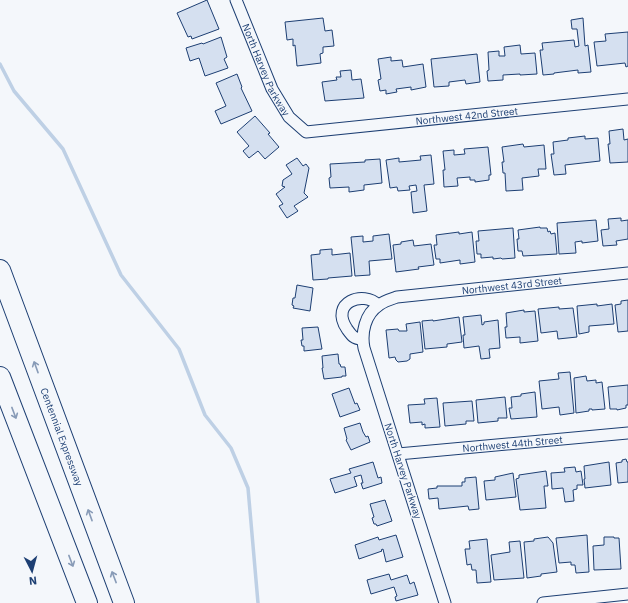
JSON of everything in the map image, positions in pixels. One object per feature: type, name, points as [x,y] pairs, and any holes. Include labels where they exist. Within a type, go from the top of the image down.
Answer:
[{"type":"highway","name":"Centennial Expressway","points":[[0,270],[124,603]]},
{"type":"highway","points":[[0,377],[87,603]]},
{"type":"street","name":"North Harvey Parkway","points":[[236,0],[272,89],[289,117],[306,132]]},
{"type":"street","name":"Northwest 42nd Street","points":[[306,132],[628,99]]},
{"type":"street","name":"Northwest 43rd Street","points":[[378,305],[397,297],[628,273]]},
{"type":"street","points":[[362,339],[352,336],[342,321],[341,314],[344,307],[349,302],[366,298],[374,300],[378,305]]},
{"type":"street","name":"North Harvey Parkway","points":[[378,305],[371,312],[365,323],[362,339],[364,348],[445,603]]},
{"type":"street","name":"Northwest 44th Street","points":[[398,454],[628,433]]},
{"type":"street","points":[[543,603],[628,594]]},
{"type":"building","points":[[207,0],[219,29],[192,39],[191,36],[188,37],[177,13]]},
{"type":"building","points":[[323,18],[325,31],[332,30],[334,46],[323,47],[323,53],[320,54],[321,63],[297,66],[295,45],[293,46],[293,39],[287,40],[285,22]]},
{"type":"building","points":[[583,18],[585,46],[588,45],[591,72],[578,73],[578,70],[543,75],[540,50],[543,50],[542,43],[574,40],[575,47],[579,46],[577,29],[572,29],[571,20]]},
{"type":"building","points":[[628,32],[628,66],[626,67],[625,63],[597,66],[594,42],[606,41],[605,34]]},
{"type":"building","points":[[221,37],[227,57],[224,59],[228,68],[205,76],[199,58],[190,61],[186,48],[202,43],[203,44]]},
{"type":"building","points":[[520,45],[521,54],[535,53],[537,74],[503,75],[503,80],[488,81],[488,52],[499,51],[499,56],[505,56],[504,47]]},
{"type":"building","points":[[477,54],[480,82],[466,84],[465,80],[449,82],[449,86],[434,87],[431,59]]},
{"type":"building","points":[[391,57],[391,61],[402,60],[403,67],[423,64],[426,87],[411,90],[411,87],[396,89],[397,92],[386,94],[386,90],[380,91],[378,80],[381,79],[378,59]]},
{"type":"building","points":[[351,70],[352,80],[361,79],[364,98],[325,101],[322,82],[337,80],[336,77],[341,77],[340,71]]},
{"type":"building","points":[[237,74],[242,87],[241,88],[252,111],[221,124],[215,111],[226,106],[216,83]]},
{"type":"building","points":[[255,116],[270,133],[268,134],[279,147],[265,159],[258,151],[249,158],[243,151],[249,146],[237,132]]},
{"type":"building","points":[[623,129],[624,140],[628,139],[628,162],[610,163],[608,144],[610,144],[609,131]]},
{"type":"building","points":[[585,136],[585,139],[598,138],[600,161],[565,165],[566,174],[554,175],[551,154],[554,154],[553,142]]},
{"type":"building","points":[[523,144],[524,147],[544,145],[546,169],[538,169],[539,176],[522,178],[523,190],[506,191],[505,173],[503,173],[502,162],[504,162],[502,147]]},
{"type":"building","points":[[488,147],[491,175],[489,175],[489,180],[475,182],[475,180],[470,180],[470,177],[457,178],[458,186],[444,187],[443,170],[445,170],[443,151],[454,150],[454,155],[465,154],[464,149]]},
{"type":"building","points":[[431,155],[434,184],[424,185],[427,211],[413,213],[411,192],[417,191],[416,185],[409,186],[410,190],[398,191],[397,187],[390,188],[386,160],[399,158],[399,162],[421,160],[420,156]]},
{"type":"building","points":[[297,158],[303,166],[306,164],[309,168],[304,193],[308,197],[294,206],[298,211],[287,218],[279,206],[283,204],[276,194],[285,187],[282,186],[283,180],[292,174],[286,165]]},
{"type":"building","points":[[380,159],[382,183],[364,185],[364,190],[349,192],[349,187],[330,188],[330,164],[365,162],[365,160]]},
{"type":"building","points":[[621,218],[621,221],[628,220],[628,239],[616,241],[617,245],[603,246],[601,230],[609,229],[608,219]]},
{"type":"building","points":[[596,220],[598,241],[582,243],[582,241],[575,242],[576,253],[559,254],[557,223]]},
{"type":"building","points":[[540,227],[547,228],[548,232],[550,231],[551,234],[555,233],[557,254],[523,256],[522,251],[518,251],[518,230]]},
{"type":"building","points":[[513,228],[515,258],[481,258],[481,254],[477,254],[476,241],[479,241],[478,231]]},
{"type":"building","points":[[459,232],[459,234],[472,232],[475,262],[460,264],[460,260],[440,263],[440,259],[436,259],[434,245],[437,245],[436,235]]},
{"type":"building","points":[[389,234],[392,259],[369,261],[370,275],[355,276],[351,237],[363,236],[363,242],[373,241],[373,236]]},
{"type":"building","points":[[413,240],[414,246],[431,244],[434,265],[418,267],[419,269],[396,272],[393,245]]},
{"type":"building","points":[[332,249],[332,255],[350,253],[352,276],[313,280],[311,255],[320,254],[320,250]]},
{"type":"building","points":[[297,285],[313,288],[310,311],[293,308],[293,298],[295,298]]},
{"type":"building","points":[[628,300],[628,331],[618,332],[615,305],[621,304],[621,301]]},
{"type":"building","points":[[597,304],[597,306],[612,304],[614,324],[589,326],[589,332],[579,334],[577,306]]},
{"type":"building","points":[[559,307],[559,309],[573,308],[577,337],[558,339],[557,331],[541,333],[538,309]]},
{"type":"building","points":[[524,310],[524,312],[535,311],[538,341],[520,343],[520,337],[506,338],[506,313]]},
{"type":"building","points":[[481,315],[482,325],[484,322],[498,320],[500,348],[489,349],[490,358],[481,359],[479,346],[464,348],[463,335],[465,335],[463,317]]},
{"type":"building","points":[[459,317],[462,342],[447,344],[447,347],[425,349],[422,321]]},
{"type":"building","points":[[420,322],[423,352],[410,354],[410,359],[407,361],[398,362],[395,357],[389,358],[386,330],[398,329],[399,331],[407,331],[406,324]]},
{"type":"building","points":[[318,327],[322,349],[304,351],[304,346],[302,346],[301,340],[303,340],[302,328]]},
{"type":"building","points":[[338,354],[339,364],[341,367],[345,367],[346,376],[324,379],[322,356]]},
{"type":"building","points":[[570,372],[574,413],[560,415],[559,407],[542,409],[539,381],[559,379],[558,373]]},
{"type":"building","points":[[586,376],[587,381],[596,380],[596,383],[602,382],[605,409],[589,409],[589,411],[576,413],[574,378]]},
{"type":"building","points":[[628,385],[628,405],[626,405],[626,408],[617,410],[610,409],[608,387]]},
{"type":"building","points":[[349,388],[355,404],[357,403],[360,410],[340,417],[332,394]]},
{"type":"building","points":[[535,392],[537,417],[511,419],[509,408],[512,408],[511,397]]},
{"type":"building","points":[[505,397],[507,418],[498,418],[498,421],[478,423],[476,400]]},
{"type":"building","points":[[437,398],[440,427],[425,428],[425,424],[422,425],[422,422],[410,423],[408,405],[425,404],[424,399]]},
{"type":"building","points":[[472,401],[474,421],[466,421],[466,424],[445,426],[443,403]]},
{"type":"building","points":[[360,423],[363,432],[366,437],[368,436],[370,442],[351,450],[346,440],[344,428]]},
{"type":"building","points":[[626,459],[628,462],[628,482],[618,483],[616,463],[622,462],[622,460]]},
{"type":"building","points":[[373,462],[378,478],[381,477],[382,483],[363,489],[361,475],[354,477],[357,486],[335,493],[330,479],[351,473],[349,469]]},
{"type":"building","points":[[609,462],[611,485],[585,488],[584,466]]},
{"type":"building","points":[[575,467],[576,472],[581,471],[583,485],[577,485],[577,489],[573,490],[574,501],[565,502],[563,488],[552,489],[551,473],[565,472],[564,468]]},
{"type":"building","points":[[546,471],[548,486],[544,486],[546,508],[520,510],[516,479],[519,478],[519,475]]},
{"type":"building","points":[[513,473],[516,497],[486,500],[484,481],[495,480],[495,477]]},
{"type":"building","points":[[476,477],[479,509],[469,510],[468,506],[439,509],[438,498],[429,499],[428,489],[437,488],[437,486],[462,486],[462,482],[465,482],[465,478]]},
{"type":"building","points":[[385,500],[392,521],[377,526],[374,524],[372,518],[374,517],[370,504]]},
{"type":"building","points":[[396,535],[403,557],[386,562],[383,549],[381,550],[382,551],[359,559],[355,545],[378,537],[379,540]]},
{"type":"building","points":[[587,535],[589,572],[576,573],[575,565],[571,565],[571,562],[559,563],[556,538]]},
{"type":"building","points":[[548,537],[553,543],[557,572],[527,578],[524,542]]},
{"type":"building","points":[[604,537],[619,538],[621,569],[594,570],[593,546],[604,545]]},
{"type":"building","points":[[487,539],[491,582],[477,583],[476,570],[472,570],[471,564],[467,565],[465,549],[470,549],[469,541]]},
{"type":"building","points":[[520,541],[524,578],[494,580],[491,555],[510,552],[509,542]]},
{"type":"building","points":[[389,574],[391,580],[407,575],[410,584],[414,582],[418,595],[396,601],[395,597],[397,596],[394,587],[371,594],[367,580]]},
{"type":"waterway","points":[[0,64],[14,91],[63,149],[121,275],[179,349],[205,415],[231,448],[248,488],[258,603]]}]
